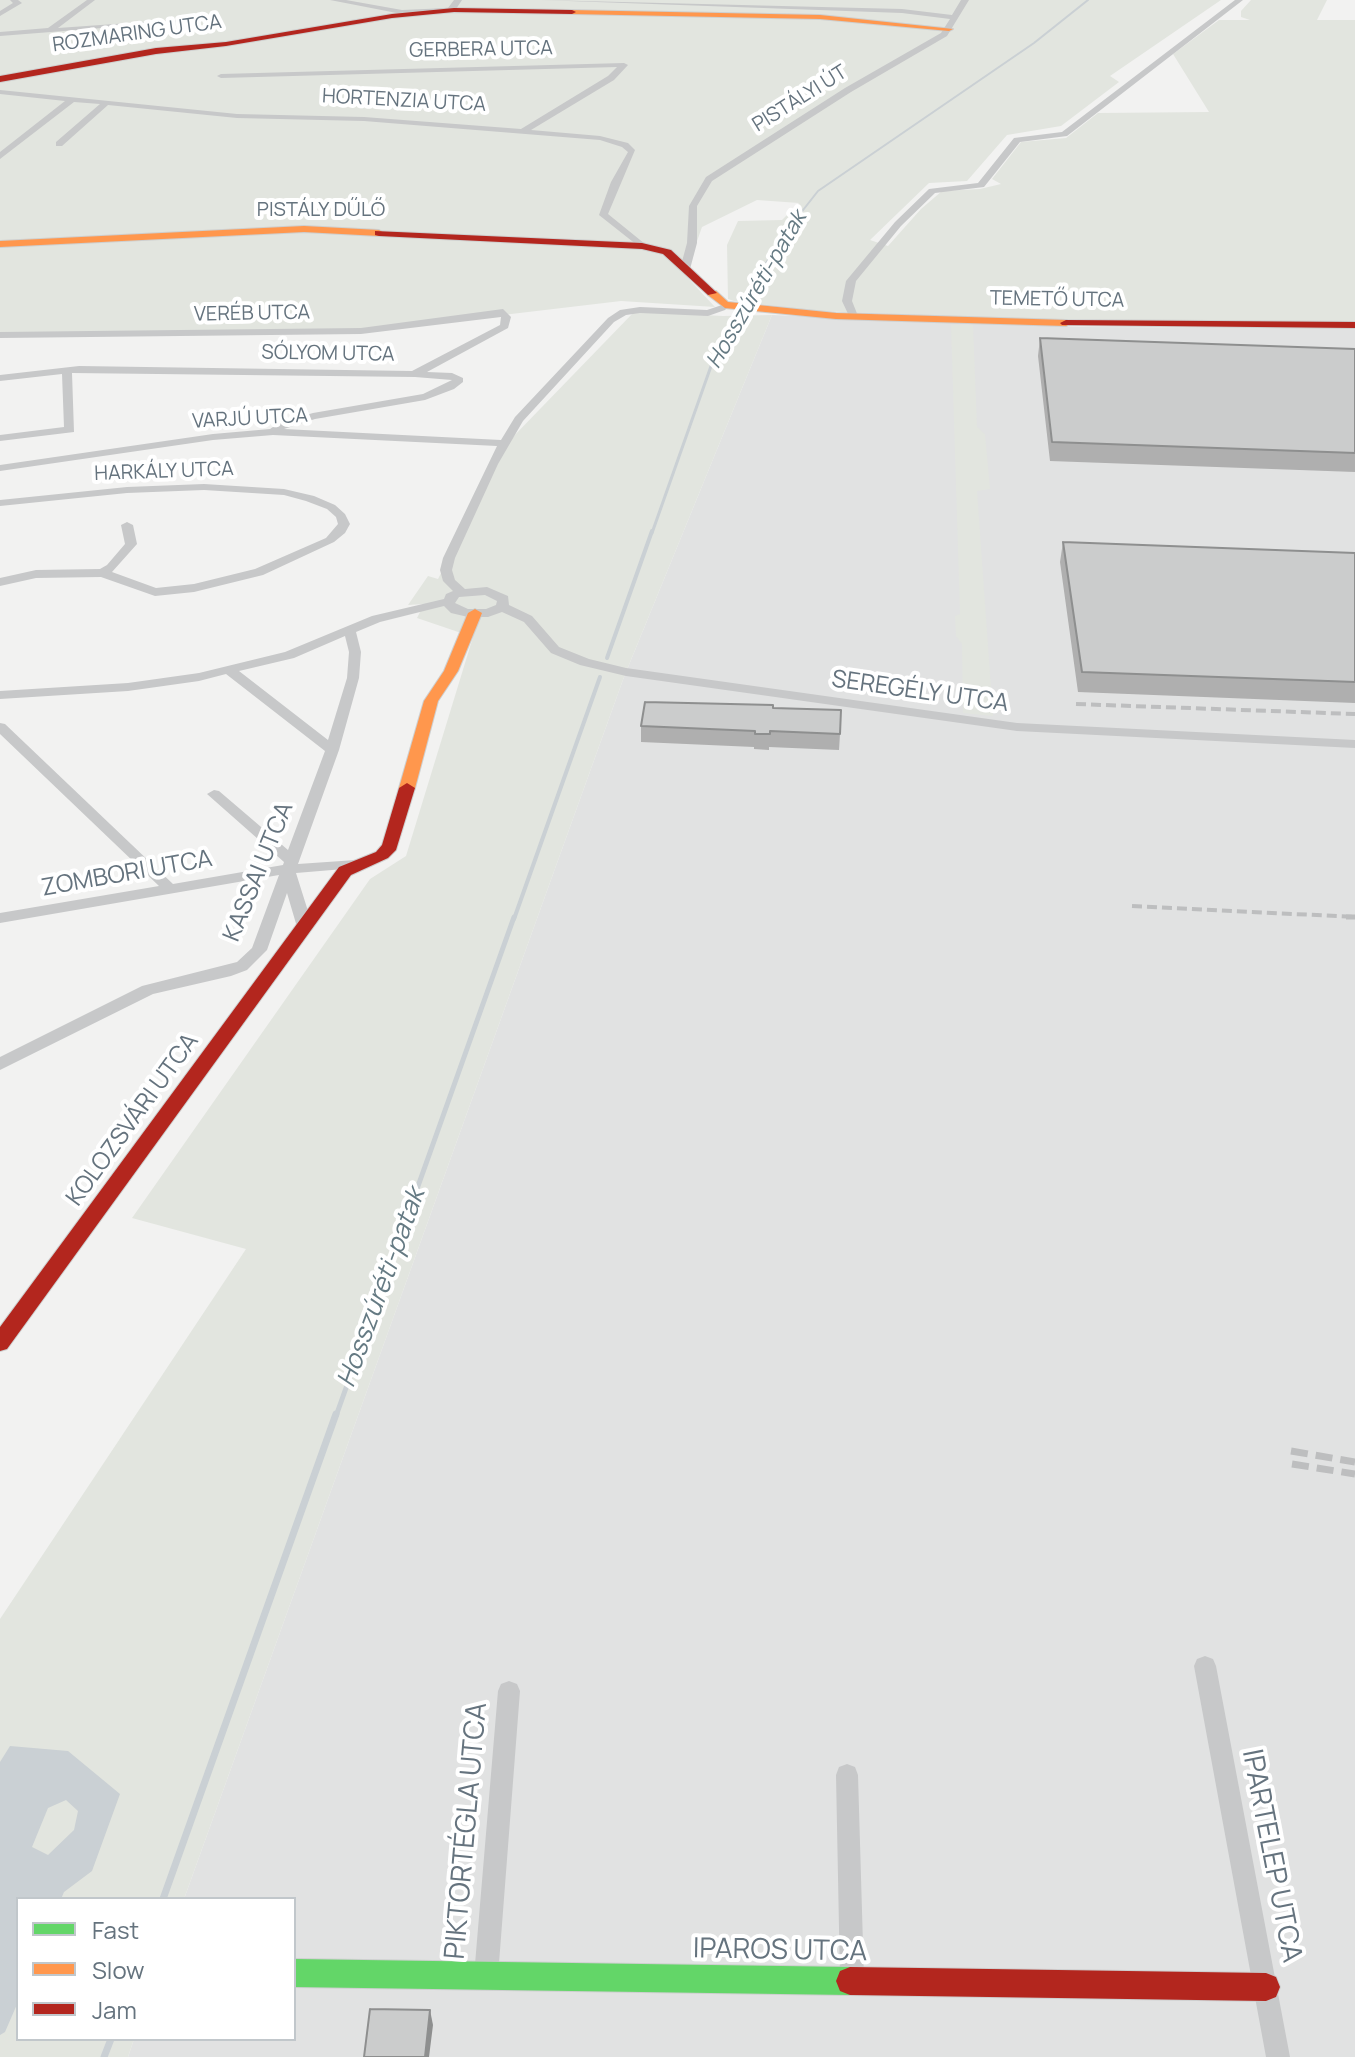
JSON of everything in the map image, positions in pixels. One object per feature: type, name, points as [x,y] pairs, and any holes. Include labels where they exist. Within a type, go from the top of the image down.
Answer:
[{"type":"street","points":[[0,14],[18,3],[14,0]]},
{"type":"street","points":[[47,33],[91,0]]},
{"type":"street","points":[[334,0],[393,11],[456,5]]},
{"type":"street","points":[[545,0],[902,11],[952,23]]},
{"type":"street","name":"PISTÁLYI ÚT","points":[[688,260],[693,206],[702,188],[715,173],[952,23],[965,0]]},
{"type":"street","points":[[853,316],[847,301],[851,281],[898,224],[932,191],[981,185],[1017,140],[1064,134],[1239,0]]},
{"type":"street","name":"ROZMARING UTCA","points":[[0,79],[130,55],[226,44],[456,5],[952,23]]},
{"type":"street","points":[[0,34],[200,20]]},
{"type":"street","name":"GERBERA UTCA","points":[[221,76],[624,65],[611,78],[525,130]]},
{"type":"street","name":"HORTENZIA UTCA","points":[[0,92],[237,116],[364,119],[525,130],[621,143],[631,149],[603,215],[642,246],[688,260],[737,306]]},
{"type":"street","points":[[0,156],[71,100]]},
{"type":"street","points":[[59,144],[105,104]]},
{"type":"street","name":"PISTÁLY DŰLŐ","points":[[0,244],[304,229],[642,246]]},
{"type":"street","points":[[452,605],[461,592],[449,581],[446,570],[449,558],[504,443],[519,419],[616,316],[629,310],[708,313],[737,306]]},
{"type":"street","name":"TEMETŐ UTCA","points":[[737,306],[853,316],[1045,323],[1355,325]]},
{"type":"street","name":"VERÉB UTCA","points":[[0,335],[361,331],[503,312],[507,321],[505,326],[415,374]]},
{"type":"street","points":[[0,438],[70,430],[67,370]]},
{"type":"street","name":"SÓLYOM UTCA","points":[[0,378],[67,370],[415,374],[452,376],[459,380],[425,397],[313,416],[283,425],[273,432]]},
{"type":"street","name":"VARJÚ UTCA","points":[[0,468],[213,437],[273,432],[504,443]]},
{"type":"street","name":"HARKÁLY UTCA","points":[[0,503],[117,491],[204,487],[284,492],[310,498],[331,507],[341,516],[344,524],[330,540],[259,572],[194,588],[155,592],[102,573],[36,574],[0,582]]},
{"type":"street","points":[[102,573],[111,568],[131,544],[127,525]]},
{"type":"street","name":"SEREGÉLY UTCA","points":[[461,592],[494,592],[504,599],[502,607],[528,619],[555,650],[585,662],[639,674],[1017,727],[1355,744]]},
{"type":"street","points":[[0,695],[128,687],[229,670],[289,655],[399,612],[452,605],[475,613],[502,607]]},
{"type":"street","name":"KOLOZSVÁRI UTCA","points":[[0,1343],[345,871],[382,855],[390,847],[431,701],[457,660],[475,613]]},
{"type":"street","name":"KASSAI UTCA","points":[[0,1064],[148,990],[231,971],[242,966],[259,950],[332,750],[353,678],[355,652],[350,632]]},
{"type":"street","points":[[229,670],[332,750]]},
{"type":"street","points":[[0,727],[171,890]]},
{"type":"street","points":[[214,794],[289,864],[305,927]]},
{"type":"street","name":"ZOMBORI UTCA","points":[[0,918],[171,890],[289,864],[356,864]]},
{"type":"street","name":"IPARTELEP UTCA","points":[[1205,1666],[1278,2057]]},
{"type":"street","name":"PIKTORTÉGLA UTCA","points":[[486,1976],[509,1691]]},
{"type":"street","points":[[847,1775],[852,1979]]},
{"type":"street","name":"IPAROS UTCA","points":[[296,1973],[1266,1987]]},
{"type":"shaded area","points":[[0,0],[1221,0],[1110,76],[1119,82],[1061,126],[1007,135],[967,181],[929,183],[870,240],[888,246],[942,191],[980,189],[1001,184],[992,179],[1021,142],[1066,138],[1098,113],[1209,112],[1173,54],[1219,20],[1250,20],[1241,17],[1241,11],[1251,0],[1327,0],[1317,20],[1355,20],[1355,322],[1021,319],[818,311],[734,301],[728,299],[727,245],[738,221],[782,220],[799,203],[757,200],[702,227],[685,275],[715,307],[621,301],[359,332],[0,334]]},
{"type":"shaded area","points":[[633,313],[772,315],[624,677],[185,1897],[16,1897],[16,2041],[133,2041],[128,2057],[0,2057],[0,1619],[246,1249],[132,1218],[370,879],[406,856],[473,637],[417,618],[424,604],[408,605],[428,576],[438,579],[509,441]]},
{"type":"shaded area","points":[[772,315],[1081,327],[1355,328],[1355,2057],[128,2057],[133,2041],[296,2041],[296,1897],[185,1897],[624,677]]},
{"type":"shaded area","points":[[951,325],[973,325],[977,427],[985,434],[990,489],[977,491],[993,716],[963,713],[962,644],[956,636],[955,616],[960,614]]},
{"type":"shaded area","points":[[10,1746],[68,1751],[120,1794],[92,1871],[62,1897],[16,1897],[16,2007],[5,2032],[0,2035],[0,1762]],"holes":[[[66,1800],[78,1811],[74,1830],[48,1855],[32,1847],[48,1808]]]},
{"type":"building","points":[[1040,338],[1355,349],[1355,453],[1052,442]]},
{"type":"building","points":[[1063,542],[1355,553],[1355,682],[1082,672]]},
{"type":"building","points":[[645,702],[841,710],[840,734],[770,731],[770,734],[755,734],[755,731],[641,726]]},
{"type":"building","points":[[370,2009],[430,2010],[425,2057],[364,2057]]},
{"type":"waterway","name":"Hosszúréti-patak","points":[[785,233],[818,191],[1034,43],[1088,0]]},
{"type":"waterway","name":"Hosszúréti-patak","points":[[652,533],[716,352],[731,339],[766,264],[787,231]]},
{"type":"waterway","name":"Hosszúréti-patak","points":[[607,658],[652,531]]},
{"type":"waterway","name":"Hosszúréti-patak","points":[[514,919],[600,677]]},
{"type":"waterway","name":"Hosszúréti-patak","points":[[336,1416],[514,917]]},
{"type":"waterway","name":"Hosszúréti-patak","points":[[164,1897],[336,1414]]},
{"type":"waterway","name":"Hosszúréti-patak","points":[[104,2057],[110,2041]]},
{"type":"railway","points":[[1076,704],[1355,714]]},
{"type":"railway","points":[[1132,906],[1355,917],[1346,917]]},
{"type":"railway","points":[[1291,1451],[1355,1462]]},
{"type":"railway","points":[[1292,1464],[1355,1474]]},
{"type":"traffic: fast","points":[[296,1973],[850,1981]]},
{"type":"traffic: slow","points":[[572,12],[820,17],[949,29]]},
{"type":"traffic: slow","points":[[0,244],[304,229],[379,233]]},
{"type":"traffic: slow","points":[[712,293],[725,305],[836,316],[1066,323]]},
{"type":"traffic: slow","points":[[407,788],[431,701],[451,671],[475,613]]},
{"type":"traffic: jam","points":[[0,79],[156,51],[226,44],[392,16],[454,10],[572,12]]},
{"type":"traffic: jam","points":[[379,233],[642,246],[667,252],[712,293]]},
{"type":"traffic: jam","points":[[1066,323],[1355,325]]},
{"type":"traffic: jam","points":[[0,1343],[345,871],[382,855],[390,847],[407,788]]},
{"type":"traffic: jam","points":[[850,1981],[1266,1987]]}]
